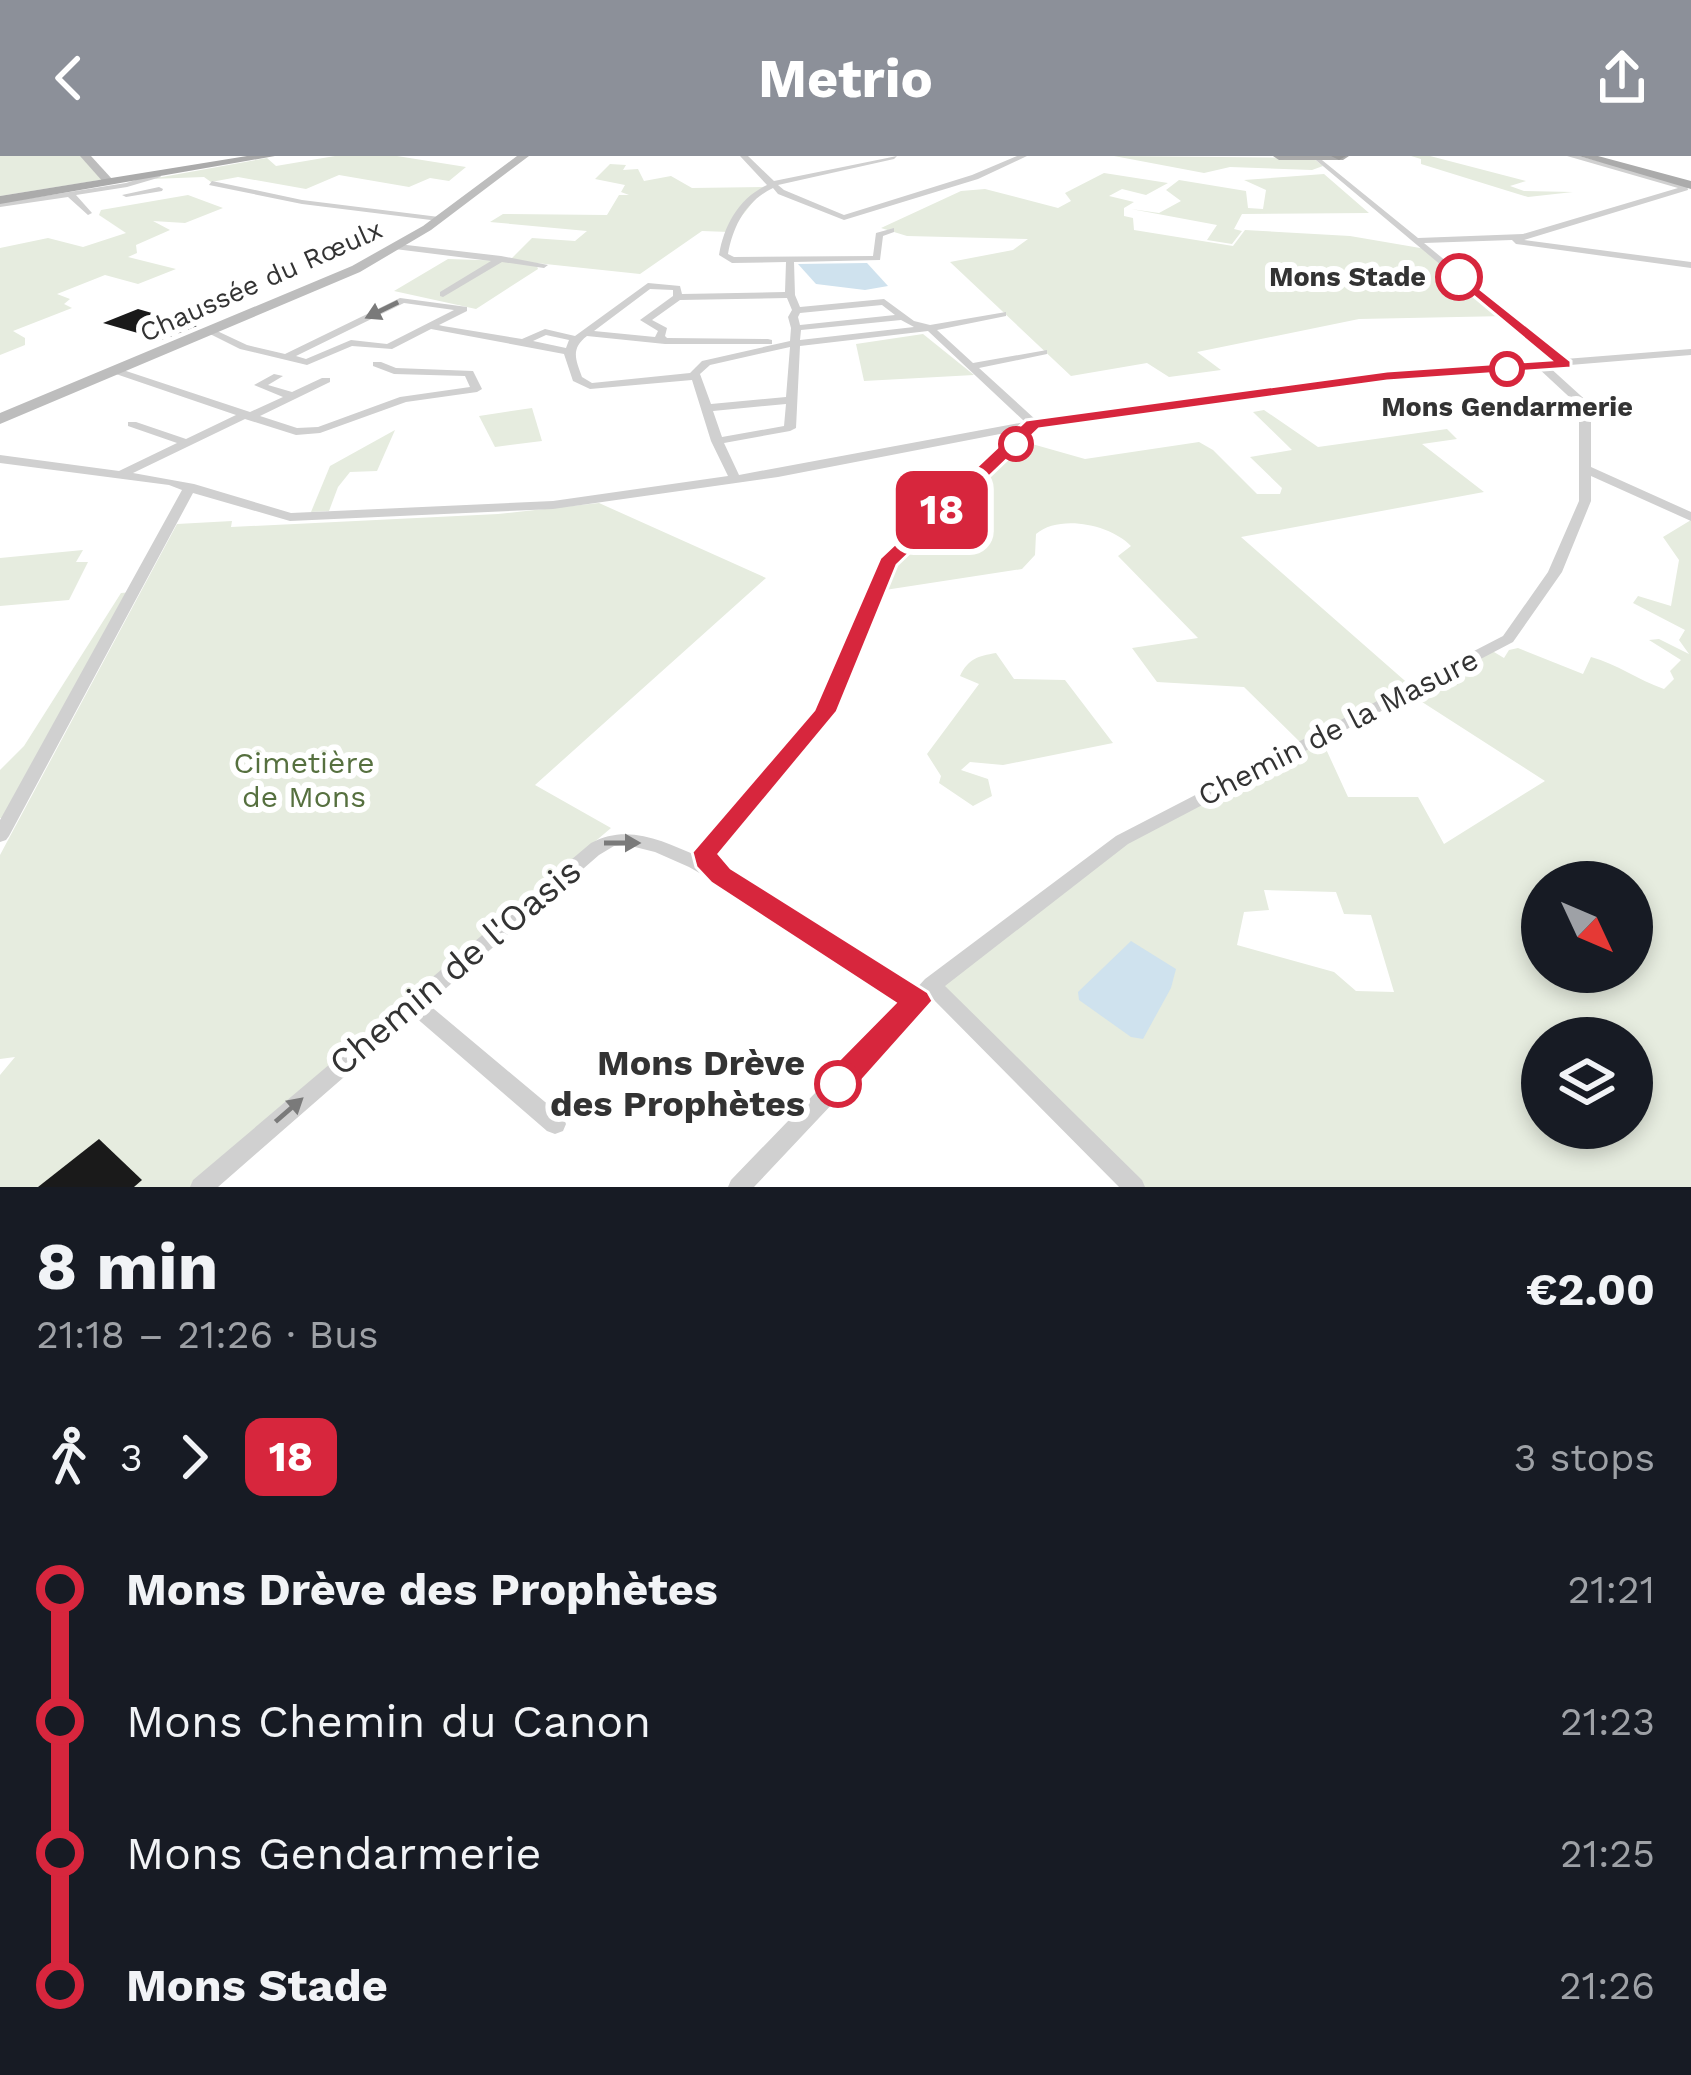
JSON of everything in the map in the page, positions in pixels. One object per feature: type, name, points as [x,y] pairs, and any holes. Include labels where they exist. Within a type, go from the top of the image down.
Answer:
[{"type":"main road","points":[[85,156],[108,181]]},
{"type":"main road","points":[[0,202],[210,159],[253,156]]},
{"type":"main road","points":[[26,196],[159,182],[269,156]]},
{"type":"main road","name":"Chaussée du Rœulx","points":[[0,419],[212,332],[398,247],[525,156]]},
{"type":"main road","points":[[1279,156],[1340,156]]},
{"type":"main road","points":[[1589,156],[1690,185]]},
{"type":"street","points":[[743,156],[771,185],[844,218],[975,177],[1023,156]]},
{"type":"street","points":[[1571,156],[1690,185]]},
{"type":"street","points":[[1608,156],[1690,185]]},
{"type":"street","points":[[892,230],[879,240],[878,258],[870,260],[731,260],[723,255],[725,232],[761,189],[894,157]]},
{"type":"street","points":[[1314,157],[1565,364]]},
{"type":"street","points":[[0,202],[108,181]]},
{"type":"street","points":[[78,203],[159,182]]},
{"type":"street","points":[[212,183],[302,202],[439,219]]},
{"type":"street","points":[[1508,239],[1690,185]]},
{"type":"street","points":[[68,192],[88,213]]},
{"type":"street","points":[[1415,241],[1508,239],[1691,265]]},
{"type":"street","points":[[398,247],[544,265]]},
{"type":"street","points":[[443,294],[501,259]]},
{"type":"street","points":[[717,441],[788,430],[797,310],[790,290],[790,260]]},
{"type":"street","points":[[569,352],[580,336],[648,286],[677,288],[678,297]]},
{"type":"street","points":[[664,341],[660,337],[663,330],[645,320],[678,297],[790,290]]},
{"type":"street","points":[[212,332],[285,358],[308,362],[358,343],[388,347],[464,309],[403,300],[285,358]]},
{"type":"street","points":[[797,310],[884,302],[930,328],[1033,424]]},
{"type":"street","points":[[569,352],[578,379],[590,386],[696,376],[706,363],[794,344],[1003,314]]},
{"type":"street","points":[[796,328],[905,317]]},
{"type":"street","points":[[431,326],[569,352]]},
{"type":"street","points":[[523,342],[538,333],[794,344]]},
{"type":"street","points":[[704,340],[701,358],[706,363]]},
{"type":"street","points":[[305,350],[324,356]]},
{"type":"street","points":[[972,366],[1043,352]]},
{"type":"street","points":[[0,460],[122,475],[306,518],[553,506],[735,479],[1033,424],[1387,376],[1691,352]]},
{"type":"street","points":[[376,364],[394,371],[469,373],[482,406]]},
{"type":"street","name":"Chemin de la Masure","points":[[739,1187],[924,993],[1122,840],[1508,638],[1544,589],[1571,541],[1586,501],[1585,405],[1542,367]]},
{"type":"street","points":[[117,371],[296,432],[313,431],[404,399],[477,389]]},
{"type":"street","points":[[278,376],[259,386],[292,396]]},
{"type":"street","points":[[696,376],[735,479]]},
{"type":"street","points":[[122,475],[326,380]]},
{"type":"street","points":[[707,409],[790,400]]},
{"type":"street","points":[[132,424],[187,443]]},
{"type":"street","points":[[721,876],[706,860],[708,846],[825,712],[888,562],[1028,434],[1033,424]]},
{"type":"street","points":[[1586,469],[1691,517]]},
{"type":"street","points":[[0,836],[190,488]]},
{"type":"street","name":"Chemin de l'Oasis","points":[[201,1187],[601,844],[624,839],[697,863],[924,993],[1134,1187]]},
{"type":"street","points":[[413,1003],[555,1124]]},
{"type":"green space","points":[[0,156],[85,156],[106,179],[0,196]]},
{"type":"green space","points":[[335,156],[397,156],[466,167],[449,181],[430,178],[409,187],[339,175],[306,189],[238,177],[211,182],[204,177],[151,179],[267,158],[276,166]]},
{"type":"green space","points":[[1114,156],[1313,158],[1323,166],[1312,170],[1230,167],[1204,173]]},
{"type":"green space","points":[[1411,156],[1430,156],[1526,181],[1510,186],[1524,191],[1573,192],[1528,197],[1421,164],[1421,159]]},
{"type":"green space","points":[[610,164],[626,165],[623,170],[638,169],[644,181],[671,176],[692,188],[765,187],[729,232],[702,231],[640,274],[536,263],[538,269],[476,309],[394,291],[448,259],[509,261],[532,238],[575,241],[587,231],[490,222],[503,214],[607,215],[619,195],[629,195],[621,192],[625,185],[595,179]]},
{"type":"green space","points":[[1104,173],[1168,183],[1146,195],[1122,189],[1109,196],[1134,202],[1124,208],[1124,216],[1133,218],[1134,230],[1233,246],[1245,230],[1350,236],[1426,249],[1507,316],[1359,319],[1197,352],[1221,370],[1169,377],[1147,363],[1071,376],[950,262],[1013,250],[1028,239],[907,236],[881,228],[961,191],[985,189],[1058,208],[1071,201],[1065,193]]},
{"type":"green space","points":[[1324,174],[1369,213],[1242,214],[1234,229],[1242,231],[1232,244],[1207,240],[1217,225],[1131,209],[1159,213],[1181,201],[1166,190],[1179,180],[1246,191],[1248,208],[1263,209],[1266,190],[1244,180]]},
{"type":"green space","points":[[188,195],[223,208],[185,223],[153,221],[170,230],[136,245],[137,253],[128,257],[176,269],[138,284],[105,275],[57,294],[70,299],[64,304],[72,308],[13,331],[25,338],[25,345],[0,355],[0,248],[48,238],[83,247],[126,233],[99,215],[101,210]]},
{"type":"green space","points":[[923,334],[974,375],[864,381],[856,344]]},
{"type":"green space","points":[[532,408],[542,441],[495,447],[479,416]]},
{"type":"green space","points":[[1264,410],[1318,447],[1447,429],[1457,439],[1422,444],[1484,492],[1241,537],[1412,687],[1489,649],[1504,658],[1509,650],[1518,648],[1583,674],[1591,657],[1664,689],[1674,679],[1670,671],[1681,660],[1649,640],[1659,639],[1689,654],[1679,640],[1685,630],[1633,603],[1638,596],[1671,606],[1679,560],[1663,537],[1691,520],[1691,1187],[1134,1187],[932,985],[1122,840],[1301,743],[1244,687],[1157,682],[1132,648],[1198,638],[1118,556],[1131,546],[1111,532],[1084,524],[1058,524],[1036,534],[1035,555],[1022,569],[885,590],[894,568],[1025,442],[1085,459],[1199,442],[1257,494],[1280,494],[1282,488],[1250,457],[1292,450],[1253,412]],"holes":[[[1405,691],[1545,781],[1444,844],[1418,797],[1348,797],[1320,736]],[[1264,890],[1336,892],[1344,914],[1371,915],[1394,992],[1356,991],[1334,972],[1237,945],[1244,912],[1269,910]]]},
{"type":"green space","points":[[395,430],[377,471],[350,472],[329,511],[311,512],[330,466]]},
{"type":"green space","name":"Cimetière de Mons","points":[[599,503],[766,578],[535,785],[611,828],[350,1049],[201,1187],[0,1187],[0,1075],[15,1057],[0,1059],[0,855],[177,524],[232,521],[231,527],[498,514]]},
{"type":"green space","points":[[83,550],[76,562],[88,562],[69,600],[0,606],[0,558]]},
{"type":"green space","points":[[133,592],[9,818],[0,818],[0,770],[24,746],[121,593]]},
{"type":"green space","points":[[996,653],[1014,679],[1065,680],[1113,743],[1003,765],[970,762],[961,770],[988,779],[992,796],[973,806],[939,783],[941,776],[927,754],[979,684],[960,676],[963,670],[974,659]]},
{"type":"water","points":[[867,263],[888,286],[865,290],[816,284],[798,264]]},
{"type":"water","points":[[1131,941],[1176,969],[1143,1039],[1131,1037],[1079,1000],[1078,992]]},
{"type":"building","points":[[138,309],[197,326],[162,340],[103,323]]},
{"type":"building","points":[[99,1139],[142,1180],[134,1187],[38,1187]]},
{"type":"bus line","name":"18","points":[[838,1084],[917,1001],[721,876],[706,860],[705,852],[825,712],[888,562],[1028,434],[1033,424],[1387,376],[1565,364],[1459,277]]},
{"type":"place","name":"Mons Stade","points":[[1459,277]]},
{"type":"place","name":"Mons Gendarmerie","points":[[1507,369]]},
{"type":"place","name":"Mons Drève des Prophètes","points":[[838,1084]]}]
